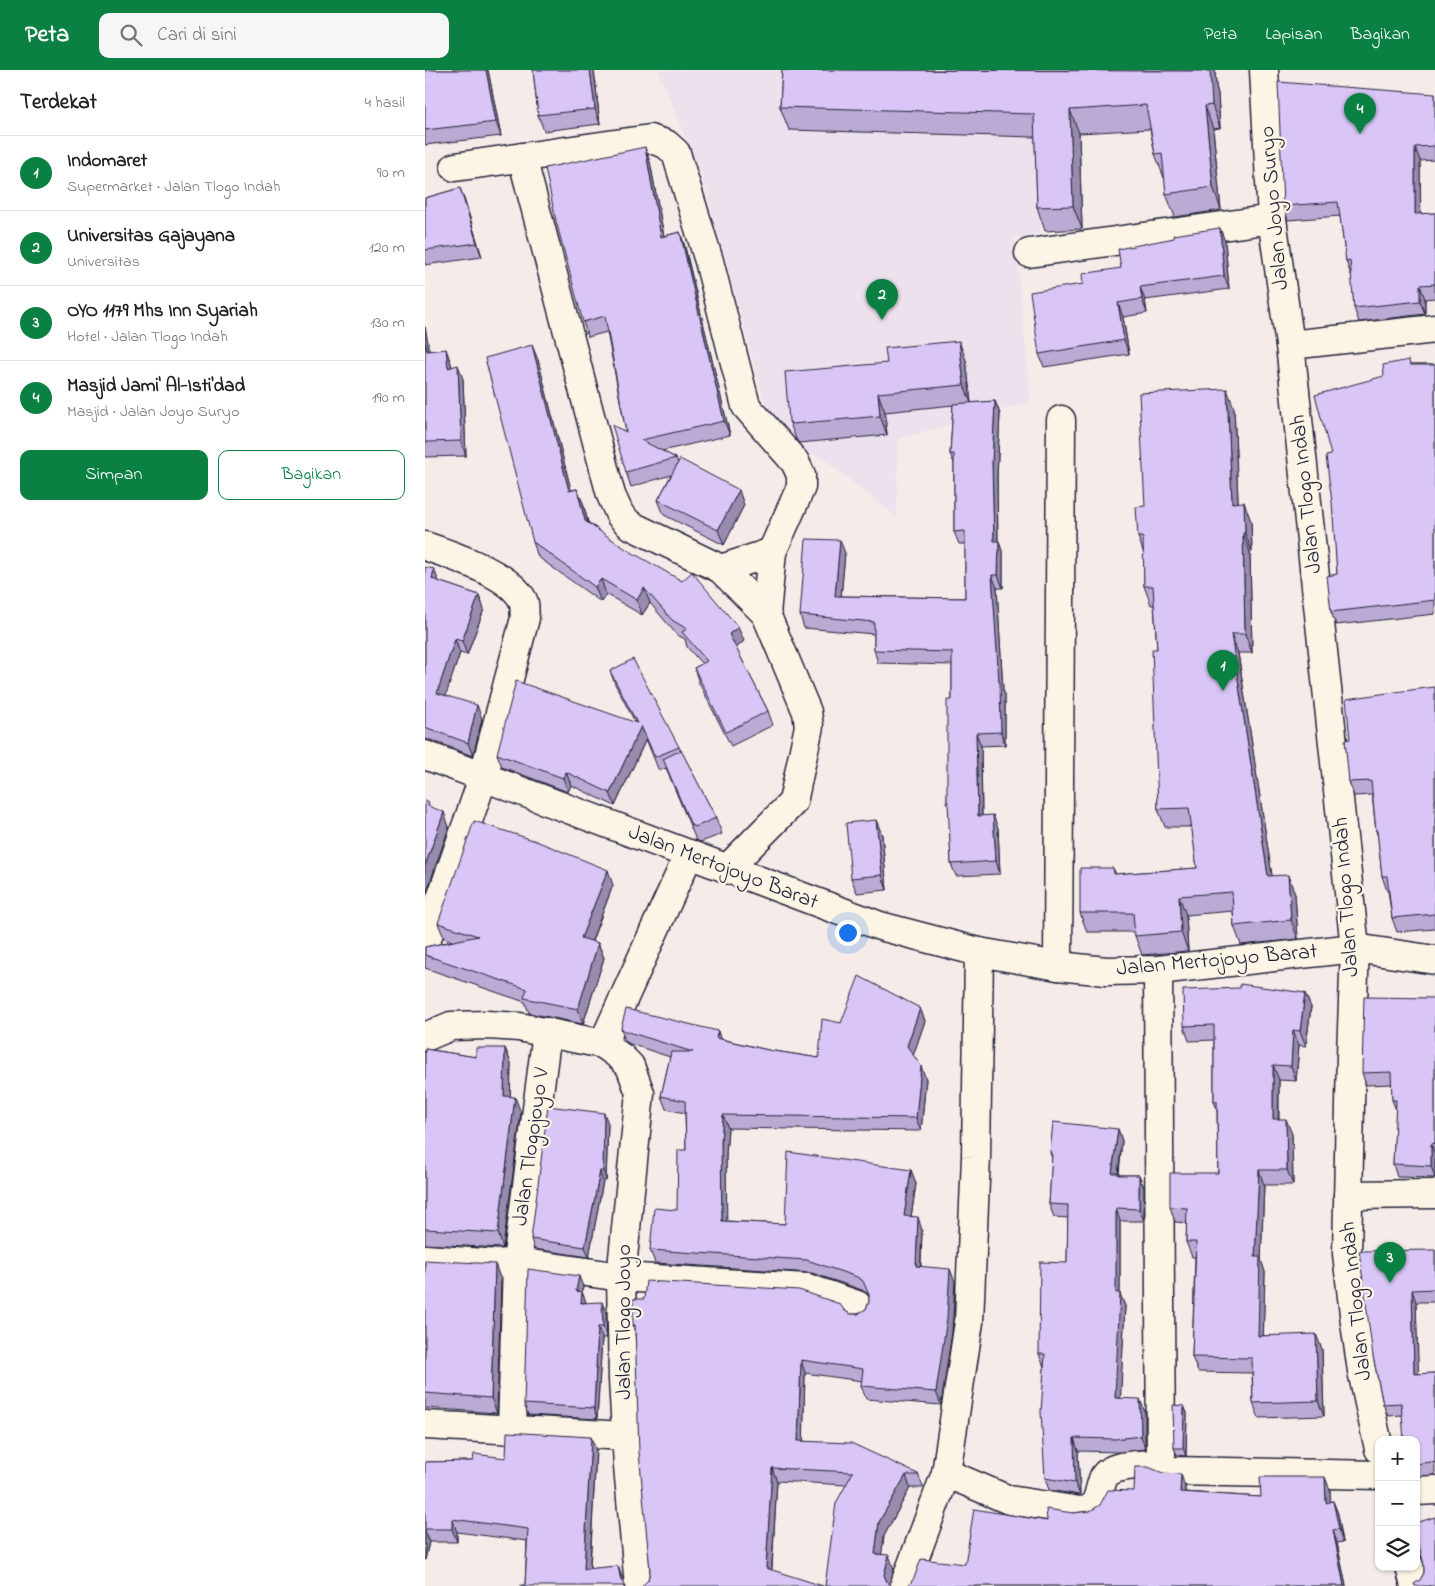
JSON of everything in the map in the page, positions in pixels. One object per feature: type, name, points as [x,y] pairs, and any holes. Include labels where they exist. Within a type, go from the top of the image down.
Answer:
[{"type":"street","name":"Jalan Joyo Suryo","points":[[1264,70],[1272,219],[1291,345]]},
{"type":"street","points":[[455,167],[651,140],[666,144],[676,153],[709,261],[746,406],[795,462],[801,475],[801,486],[772,552],[766,614]]},
{"type":"street","points":[[522,157],[608,485],[620,515],[630,525],[721,569],[766,614],[807,712],[809,726],[793,802],[728,868]]},
{"type":"street","points":[[1029,253],[1272,219]]},
{"type":"street","points":[[1291,345],[1435,329]]},
{"type":"street","name":"Jalan Tlogo Indah","points":[[1291,345],[1355,948],[1347,1254],[1362,1371],[1376,1436]]},
{"type":"street","points":[[1058,966],[1061,420]]},
{"type":"street","points":[[425,546],[477,566],[505,582],[517,592],[524,602],[525,618],[483,778],[425,944]]},
{"type":"street","points":[[721,569],[772,552]]},
{"type":"street","name":"Jalan Mertojoyo Barat","points":[[425,756],[880,926],[979,952],[1058,966],[1106,972],[1158,970],[1355,948],[1435,960]]},
{"type":"street","points":[[425,1037],[451,1026],[519,1027],[603,1044],[689,854]]},
{"type":"street","points":[[904,1586],[945,1473],[969,1322],[975,1157],[979,952]]},
{"type":"street","points":[[1158,970],[1161,1464],[1163,1468],[1171,1471],[1375,1476]]},
{"type":"street","name":"Jalan Tlogojoyo V","points":[[512,1430],[517,1262],[547,1032]]},
{"type":"street","name":"Jalan Tlogo Joyo","points":[[603,1044],[630,1066],[639,1092],[621,1277],[626,1436],[639,1586]]},
{"type":"street","points":[[1348,1195],[1435,1194]]},
{"type":"street","points":[[425,1259],[481,1263],[517,1262],[621,1277],[807,1288],[857,1305],[859,1312]]},
{"type":"street","points":[[425,1426],[626,1436]]},
{"type":"street","points":[[945,1473],[1009,1500],[1080,1511],[1092,1509],[1096,1504],[1103,1477],[1108,1471],[1114,1468],[1161,1464]]},
{"type":"street","points":[[1420,1491],[1435,1490]]},
{"type":"street","points":[[1411,1571],[1415,1586]]},
{"type":"shaded area","points":[[658,70],[1033,70],[1041,233],[1015,238],[1031,402],[898,439],[897,517],[822,458],[795,448],[765,403],[703,180]]},
{"type":"building","points":[[425,70],[486,70],[496,122],[425,130]]},
{"type":"building","points":[[533,70],[590,70],[595,109],[538,115]]},
{"type":"building","points":[[782,70],[1210,71],[1212,105],[1205,106],[1213,187],[1166,194],[1162,153],[1155,154],[1146,105],[1070,110],[1073,206],[1037,207],[1034,114],[780,107]]},
{"type":"building","points":[[1278,82],[1435,94],[1435,146],[1415,147],[1415,214],[1435,213],[1435,284],[1420,285],[1420,301],[1354,308],[1350,260],[1346,261],[1338,202],[1283,206]]},
{"type":"building","points":[[645,147],[661,237],[680,232],[724,421],[641,440],[676,458],[626,472],[612,425],[626,432],[605,316],[583,322],[556,221],[545,168]]},
{"type":"building","points":[[460,188],[477,243],[425,250],[425,198]]},
{"type":"building","points":[[1220,228],[1224,276],[1140,287],[1142,299],[1118,303],[1124,340],[1039,354],[1030,292],[1083,284],[1082,274],[1121,268],[1118,249],[1174,238],[1173,235]]},
{"type":"building","points":[[959,341],[964,385],[878,393],[880,416],[792,424],[789,421],[785,372],[887,363],[885,348]]},
{"type":"building","points":[[425,342],[427,351],[446,349],[448,368],[458,365],[461,441],[425,442]]},
{"type":"building","points":[[532,345],[569,491],[577,489],[585,521],[626,549],[682,581],[692,572],[738,627],[729,634],[768,711],[726,732],[694,668],[707,661],[682,632],[687,629],[672,620],[644,588],[637,600],[601,579],[595,587],[533,542],[485,358]]},
{"type":"building","points":[[1409,360],[1410,365],[1435,365],[1435,600],[1331,612],[1327,576],[1337,574],[1332,502],[1326,456],[1331,455],[1315,395],[1384,376],[1383,365]]},
{"type":"building","points":[[1227,389],[1232,503],[1244,502],[1245,533],[1243,533],[1245,634],[1231,634],[1268,876],[1288,875],[1291,920],[1234,926],[1232,892],[1179,896],[1181,932],[1135,936],[1133,913],[1080,913],[1080,868],[1113,868],[1114,874],[1197,868],[1189,808],[1158,809],[1152,649],[1157,649],[1153,586],[1144,586],[1143,537],[1138,537],[1136,507],[1145,506],[1139,393]]},
{"type":"building","points":[[995,401],[992,463],[994,541],[999,541],[998,575],[992,575],[1000,682],[1001,732],[976,733],[978,816],[993,815],[996,861],[951,864],[947,802],[947,700],[952,700],[952,652],[874,650],[874,622],[800,615],[806,539],[840,540],[835,596],[965,598],[965,531],[954,532],[954,454],[950,454],[953,404]]},
{"type":"building","points":[[680,459],[739,490],[718,530],[658,500]]},
{"type":"building","points":[[425,567],[434,569],[432,579],[479,595],[462,641],[455,639],[437,693],[477,705],[468,743],[425,727]]},
{"type":"building","points":[[633,659],[679,747],[655,757],[641,726],[610,793],[566,772],[563,778],[497,754],[516,681],[637,723],[610,671]]},
{"type":"building","points":[[1435,687],[1435,914],[1392,918],[1387,876],[1382,876],[1371,781],[1349,782],[1345,740],[1350,739],[1346,699]]},
{"type":"building","points":[[681,750],[716,818],[695,827],[691,825],[663,759]]},
{"type":"building","points":[[425,801],[429,803],[428,806],[444,812],[425,866]]},
{"type":"building","points":[[876,820],[882,875],[851,878],[846,823]]},
{"type":"building","points":[[474,821],[536,841],[608,870],[581,938],[598,943],[578,1009],[524,998],[527,989],[425,955],[425,947],[478,936],[438,923]]},
{"type":"building","points":[[859,976],[920,1008],[907,1046],[921,1066],[916,1118],[723,1115],[721,1141],[722,1221],[785,1224],[788,1152],[911,1170],[904,1216],[918,1217],[916,1266],[950,1269],[947,1318],[936,1392],[861,1386],[863,1369],[801,1360],[798,1441],[851,1443],[918,1474],[906,1475],[879,1522],[875,1554],[889,1555],[884,1575],[887,1582],[892,1586],[825,1586],[836,1503],[853,1472],[772,1468],[766,1568],[823,1586],[642,1586],[648,1580],[650,1571],[639,1452],[633,1299],[644,1299],[646,1281],[799,1290],[840,1304],[850,1314],[858,1314],[866,1309],[869,1295],[863,1281],[857,1277],[807,1260],[650,1250],[654,1208],[677,1210],[678,1150],[686,1150],[685,1101],[661,1096],[671,1052],[693,1052],[625,1031],[621,1028],[626,1009],[718,1031],[716,1038],[768,1050],[819,1058],[822,1019],[841,1023]]},
{"type":"building","points":[[1240,984],[1305,993],[1300,1031],[1293,1030],[1291,1066],[1273,1065],[1273,1119],[1286,1119],[1287,1170],[1259,1170],[1255,1257],[1260,1257],[1258,1336],[1316,1334],[1318,1401],[1253,1403],[1252,1358],[1192,1357],[1196,1242],[1186,1242],[1187,1208],[1170,1207],[1170,1173],[1218,1173],[1217,1101],[1214,1101],[1214,1025],[1184,1026],[1183,990],[1240,988]]},
{"type":"building","points":[[1364,997],[1435,998],[1435,1143],[1431,1144],[1431,1166],[1393,1164],[1396,1100],[1392,1100],[1391,1072],[1362,1073]]},
{"type":"building","points":[[476,1048],[505,1048],[504,1096],[515,1097],[498,1233],[425,1229],[425,1049],[476,1057]]},
{"type":"building","points":[[548,1106],[604,1113],[603,1171],[600,1171],[585,1247],[531,1239]]},
{"type":"building","points":[[1053,1122],[1118,1129],[1112,1173],[1118,1173],[1118,1175],[1139,1175],[1139,1209],[1116,1208],[1116,1293],[1120,1293],[1115,1398],[1140,1399],[1141,1436],[1115,1439],[1074,1438],[1075,1483],[1045,1478],[1041,1412],[1045,1354],[1039,1354],[1040,1262],[1067,1263],[1068,1205],[1049,1204]]},
{"type":"building","points":[[1435,1250],[1435,1289],[1412,1290],[1414,1374],[1435,1373],[1435,1463],[1420,1463],[1420,1436],[1404,1436],[1401,1403],[1383,1404],[1373,1356],[1359,1251]]},
{"type":"building","points":[[425,1260],[495,1264],[491,1398],[425,1393]]},
{"type":"building","points":[[528,1269],[579,1276],[576,1291],[582,1292],[581,1303],[602,1302],[603,1327],[598,1327],[594,1408],[524,1404]]},
{"type":"building","points":[[1173,1405],[1184,1406],[1183,1448],[1174,1448]]},
{"type":"building","points":[[507,1432],[591,1437],[584,1569],[618,1566],[621,1581],[626,1586],[521,1586],[525,1585],[528,1529],[452,1519],[452,1529],[425,1529],[425,1462],[473,1461],[474,1454],[506,1458]]},
{"type":"building","points":[[1135,1467],[1148,1467],[1163,1473],[1181,1474],[1180,1492],[1261,1497],[1260,1477],[1325,1477],[1326,1503],[1333,1501],[1339,1529],[1333,1530],[1344,1586],[907,1586],[914,1578],[921,1559],[965,1564],[974,1509],[1047,1521],[1046,1509],[1073,1513],[1090,1511],[1100,1505],[1108,1490],[1134,1491]]},
{"type":"building","points":[[1435,1517],[1435,1586],[1415,1586],[1414,1584],[1420,1580],[1424,1573],[1420,1550],[1420,1522]]},
{"type":"place","name":"Masjid Jami' Al-Isti'dad","points":[[1360,134]]},
{"type":"place","name":"Universitas Gajayana","points":[[882,320]]},
{"type":"place","name":"Indomaret","points":[[1223,691]]},
{"type":"place","name":"OYO 1179 Mhs Inn Syariah","points":[[1390,1283]]}]
